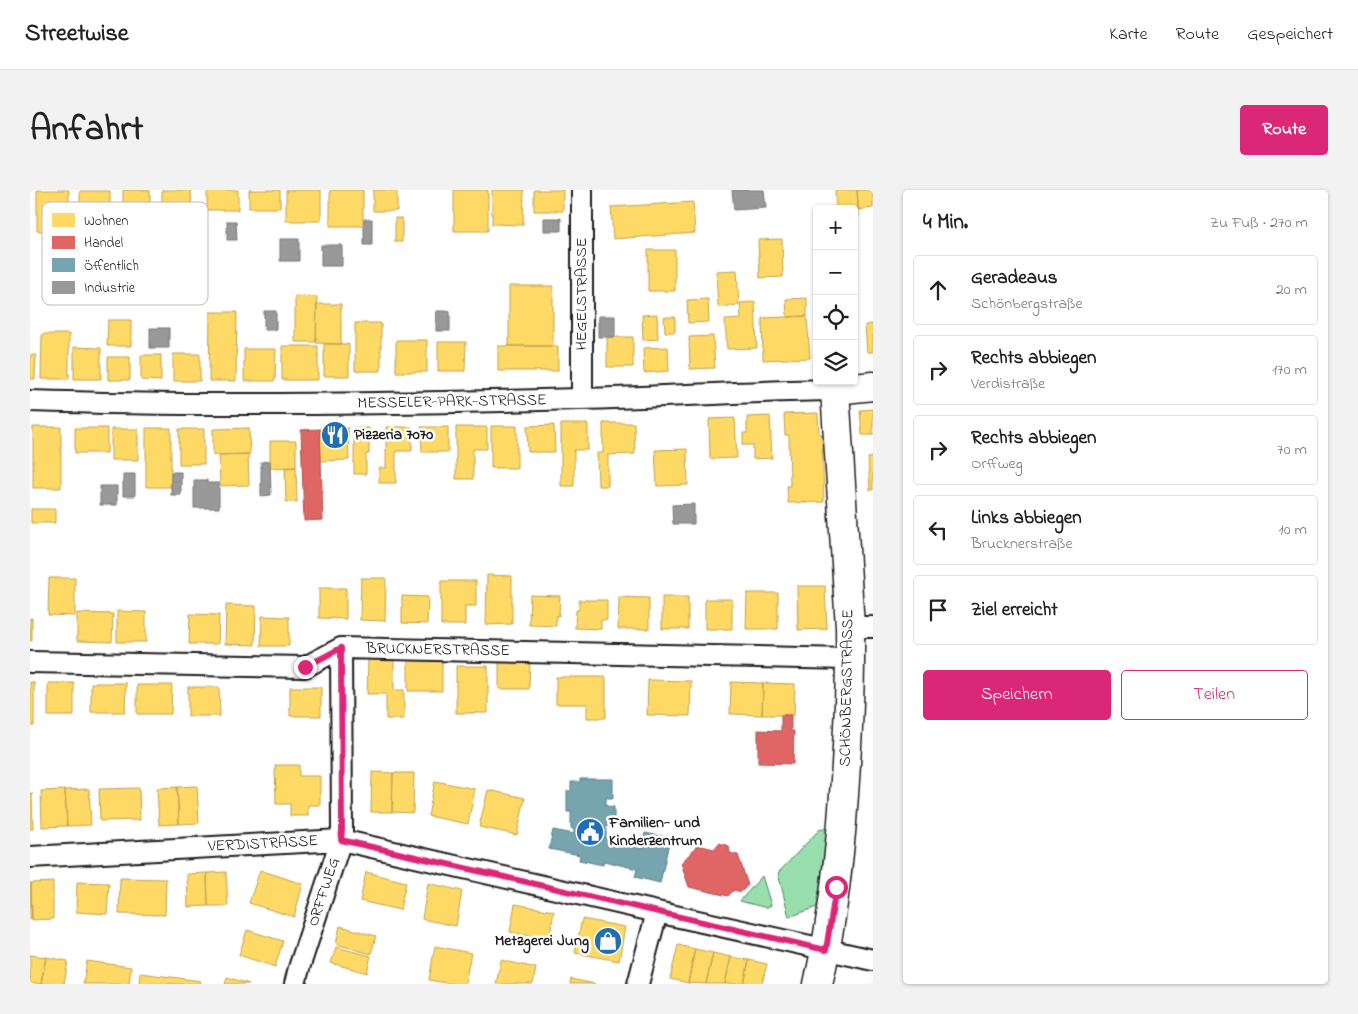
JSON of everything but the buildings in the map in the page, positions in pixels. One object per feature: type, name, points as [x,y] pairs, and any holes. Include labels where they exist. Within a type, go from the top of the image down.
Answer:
[{"type":"street","name":"HEGELSTRASSE","points":[[582,190],[582,399]]},
{"type":"street","name":"MESSELER-PARK-STRASSE","points":[[30,401],[297,405],[582,399],[835,390],[873,386]]},
{"type":"street","name":"SCHÖNBERGSTRASSE","points":[[818,984],[826,950],[836,887],[846,767],[850,660],[861,627],[835,390]]},
{"type":"street","name":"BRUCKNERSTRASSE","points":[[30,662],[305,667],[341,648],[850,660]]},
{"type":"street","name":"ORFFWEG","points":[[295,984],[341,840],[341,648]]},
{"type":"street","name":"VERDISTRASSE","points":[[30,857],[341,840],[873,960]]},
{"type":"street","points":[[638,984],[657,912]]},
{"type":"green space","points":[[828,828],[817,907],[789,917],[778,873],[819,830]]},
{"type":"green space","points":[[762,876],[771,905],[767,908],[740,901]]},
{"type":"place","name":"Pizzeria 7070","points":[[335,435]]},
{"type":"place","name":"Familien- und Kinderzentrum","points":[[590,832]]},
{"type":"place","name":"Metzgerei Jung","points":[[608,941]]},
{"type":"route","points":[[305,667],[341,648],[341,840],[826,950],[836,887]]}]
